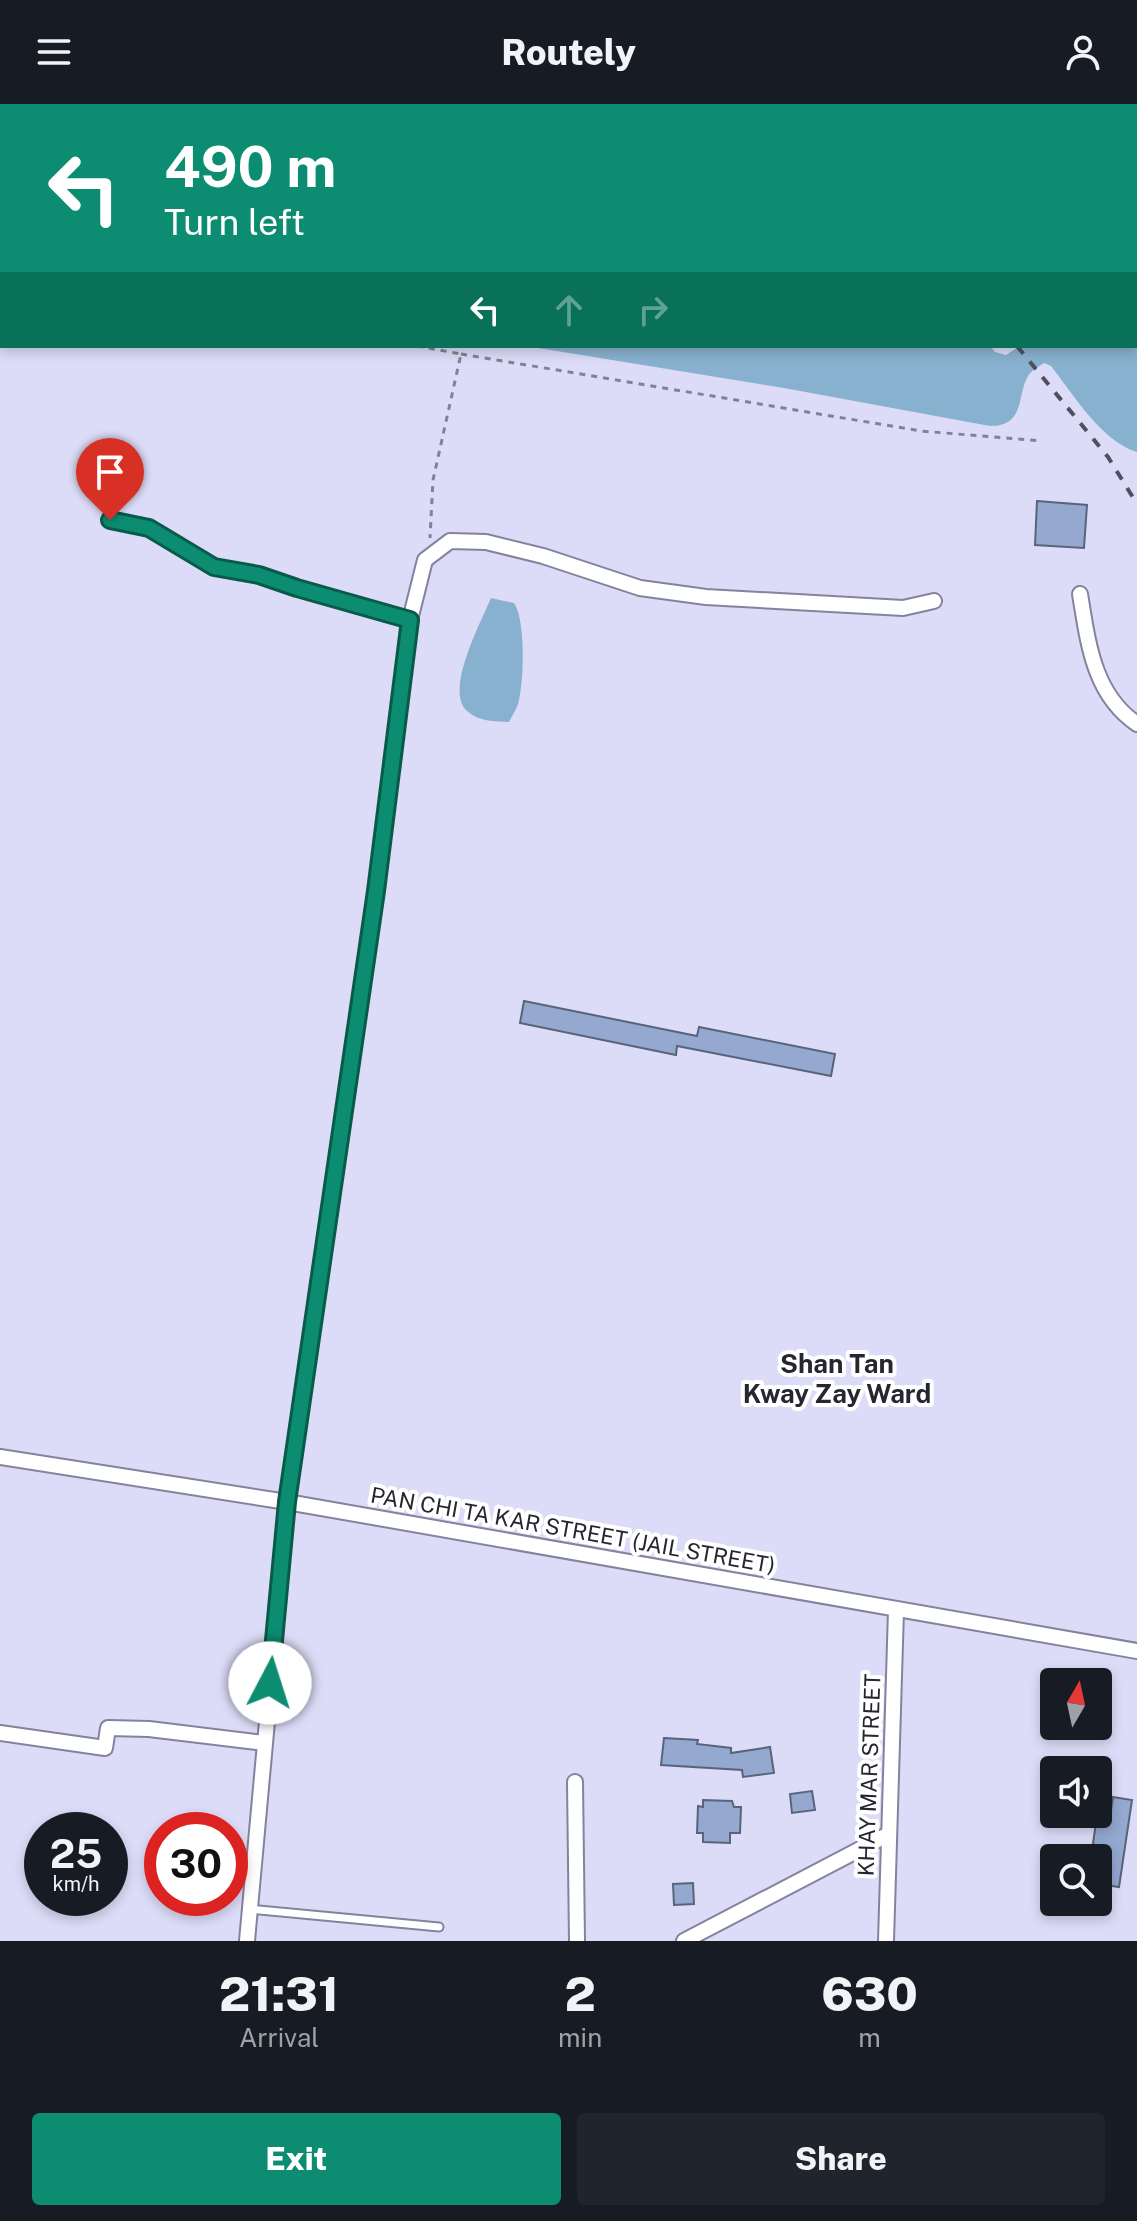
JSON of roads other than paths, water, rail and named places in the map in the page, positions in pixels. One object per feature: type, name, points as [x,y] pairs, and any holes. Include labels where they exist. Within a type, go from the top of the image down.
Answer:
[{"type":"street","points":[[110,520],[149,528],[214,567],[259,575],[410,620]]},
{"type":"street","points":[[247,1941],[287,1502],[376,891],[410,620],[425,560],[450,541],[486,542],[543,556],[640,588],[706,597],[903,608],[934,601]]},
{"type":"street","points":[[1080,594],[1090,655],[1101,683],[1127,718],[1137,724]]},
{"type":"street","name":"PAN CHI TA KAR STREET (JAIL STREET)","points":[[0,1457],[287,1502],[1137,1651]]},
{"type":"street","name":"KHAY MAR STREET","points":[[886,1941],[896,1610]]},
{"type":"street","points":[[0,1733],[105,1748],[108,1728],[149,1729],[264,1743]]},
{"type":"street","points":[[575,1782],[577,1941]]},
{"type":"street","points":[[684,1941],[889,1834]]},
{"type":"lane","points":[[249,1909],[439,1927]]},
{"type":"water","points":[[538,348],[992,348],[1006,355],[1017,348],[1137,348],[1137,452],[1124,447],[1100,428],[1051,366],[1044,363],[1028,376],[1013,417],[1008,422],[992,426]]},
{"type":"water","points":[[491,598],[514,603],[521,623],[522,682],[518,704],[509,722],[477,717],[467,711],[461,701],[462,673]]},
{"type":"railway","points":[[1019,348],[1108,457],[1137,504]]},
{"type":"district","name":"Shan Tan Kway Zay Ward","points":[[837,1379]]}]
